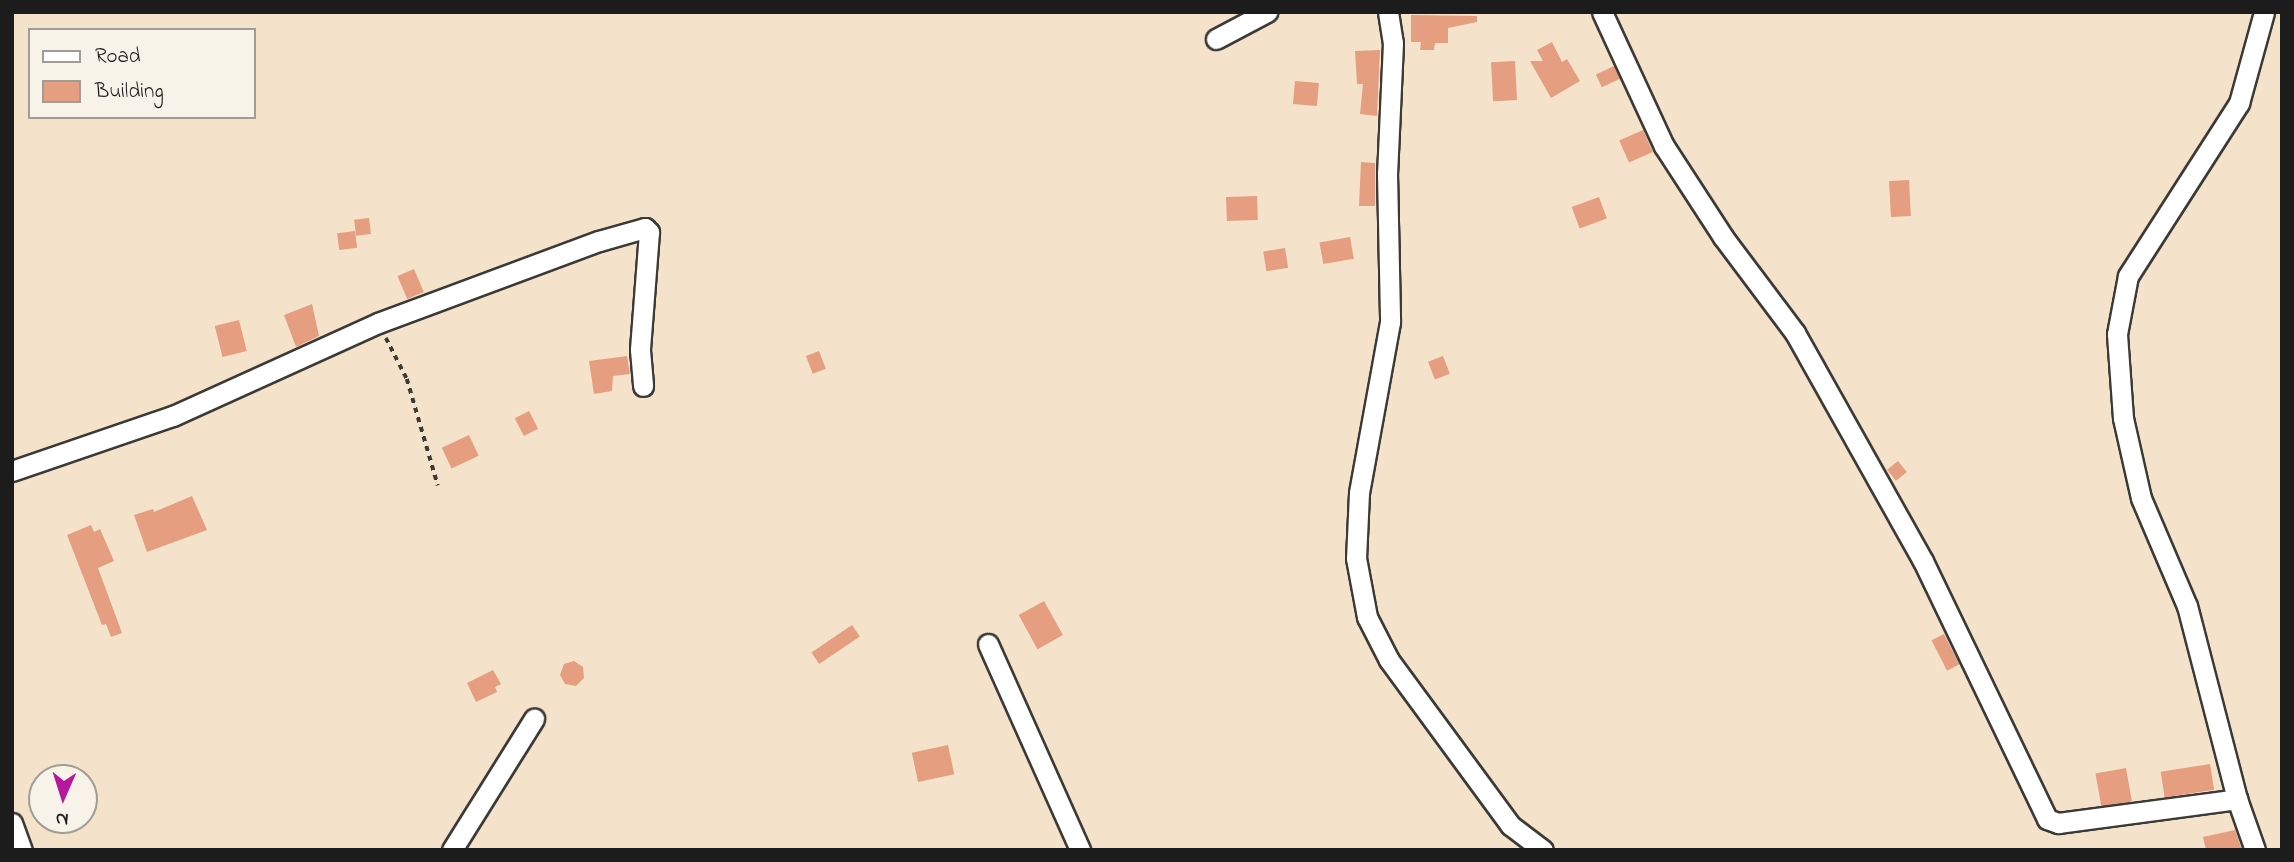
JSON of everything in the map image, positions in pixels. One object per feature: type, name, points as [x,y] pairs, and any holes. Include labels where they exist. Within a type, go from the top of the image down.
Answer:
[{"type":"street","points":[[1216,39],[1267,12]]},
{"type":"street","points":[[1388,12],[1393,43],[1387,173],[1390,322],[1359,493],[1356,558],[1367,617],[1389,660],[1510,825],[1543,850]]},
{"type":"street","points":[[1602,12],[1664,146],[1723,237],[1795,333],[1923,561],[2047,819],[2058,823],[2237,799]]},
{"type":"street","points":[[2255,850],[2237,799],[2187,606],[2141,498],[2123,418],[2117,334],[2128,276],[2239,103],[2264,12]]},
{"type":"street","points":[[12,471],[173,416],[378,324],[598,241],[645,228],[649,232],[639,362],[643,386]]},
{"type":"street","points":[[988,645],[1080,850]]},
{"type":"street","points":[[452,850],[534,719]]},
{"type":"street","points":[[12,823],[22,850]]},
{"type":"path","points":[[378,324],[407,379],[438,486]]},
{"type":"building","points":[[1411,15],[1477,16],[1477,22],[1448,28],[1448,43],[1435,43],[1434,50],[1420,50],[1421,42],[1411,42]]},
{"type":"building","points":[[1552,42],[1562,62],[1567,59],[1580,81],[1551,98],[1530,61],[1543,61],[1537,50]]},
{"type":"building","points":[[1380,50],[1377,116],[1360,114],[1363,84],[1357,84],[1355,51]]},
{"type":"building","points":[[1515,61],[1517,100],[1493,101],[1491,62]]},
{"type":"building","points":[[1614,66],[1620,79],[1602,87],[1596,74]]},
{"type":"building","points":[[1295,81],[1319,83],[1317,106],[1293,104]]},
{"type":"building","points":[[1643,130],[1653,152],[1629,163],[1619,141]]},
{"type":"building","points":[[1361,162],[1375,163],[1375,206],[1359,206]]},
{"type":"building","points":[[1909,180],[1911,216],[1891,217],[1889,181]]},
{"type":"building","points":[[1257,196],[1258,220],[1227,221],[1226,197]]},
{"type":"building","points":[[1599,197],[1607,219],[1580,229],[1572,207]]},
{"type":"building","points":[[369,218],[371,234],[356,236],[354,220]]},
{"type":"building","points":[[355,231],[357,248],[339,250],[337,233]]},
{"type":"building","points":[[1350,237],[1354,259],[1323,264],[1319,242]]},
{"type":"building","points":[[1285,248],[1288,268],[1266,271],[1263,251]]},
{"type":"building","points":[[414,269],[424,292],[407,299],[397,276]]},
{"type":"building","points":[[312,304],[319,336],[296,347],[284,315]]},
{"type":"building","points":[[239,320],[247,351],[222,357],[215,326]]},
{"type":"building","points":[[819,351],[826,369],[813,374],[806,356]]},
{"type":"building","points":[[627,356],[630,374],[613,376],[612,391],[594,394],[589,361]]},
{"type":"building","points":[[1443,356],[1450,374],[1435,379],[1428,362]]},
{"type":"building","points":[[529,411],[538,429],[524,436],[515,418]]},
{"type":"building","points":[[469,435],[479,456],[452,469],[442,448]]},
{"type":"building","points":[[1898,461],[1907,472],[1896,481],[1887,470]]},
{"type":"building","points":[[192,496],[207,530],[147,552],[134,515],[153,509],[154,512]]},
{"type":"building","points":[[91,525],[94,532],[100,529],[114,561],[98,568],[122,633],[111,637],[106,624],[102,625],[67,535]]},
{"type":"building","points":[[1044,601],[1063,635],[1038,649],[1019,615]]},
{"type":"building","points":[[852,625],[860,637],[819,664],[811,652]]},
{"type":"building","points":[[1944,634],[1959,664],[1947,671],[1932,640]]},
{"type":"building","points":[[574,661],[583,667],[584,678],[576,686],[565,684],[560,675],[564,664]]},
{"type":"building","points":[[493,670],[501,684],[495,687],[497,692],[476,702],[467,683]]},
{"type":"building","points":[[948,745],[954,774],[918,782],[912,753]]},
{"type":"building","points":[[2210,764],[2214,790],[2165,798],[2161,772]]},
{"type":"building","points":[[2126,768],[2132,801],[2101,807],[2095,773]]},
{"type":"building","points":[[2235,830],[2242,850],[2206,850],[2203,837]]}]
